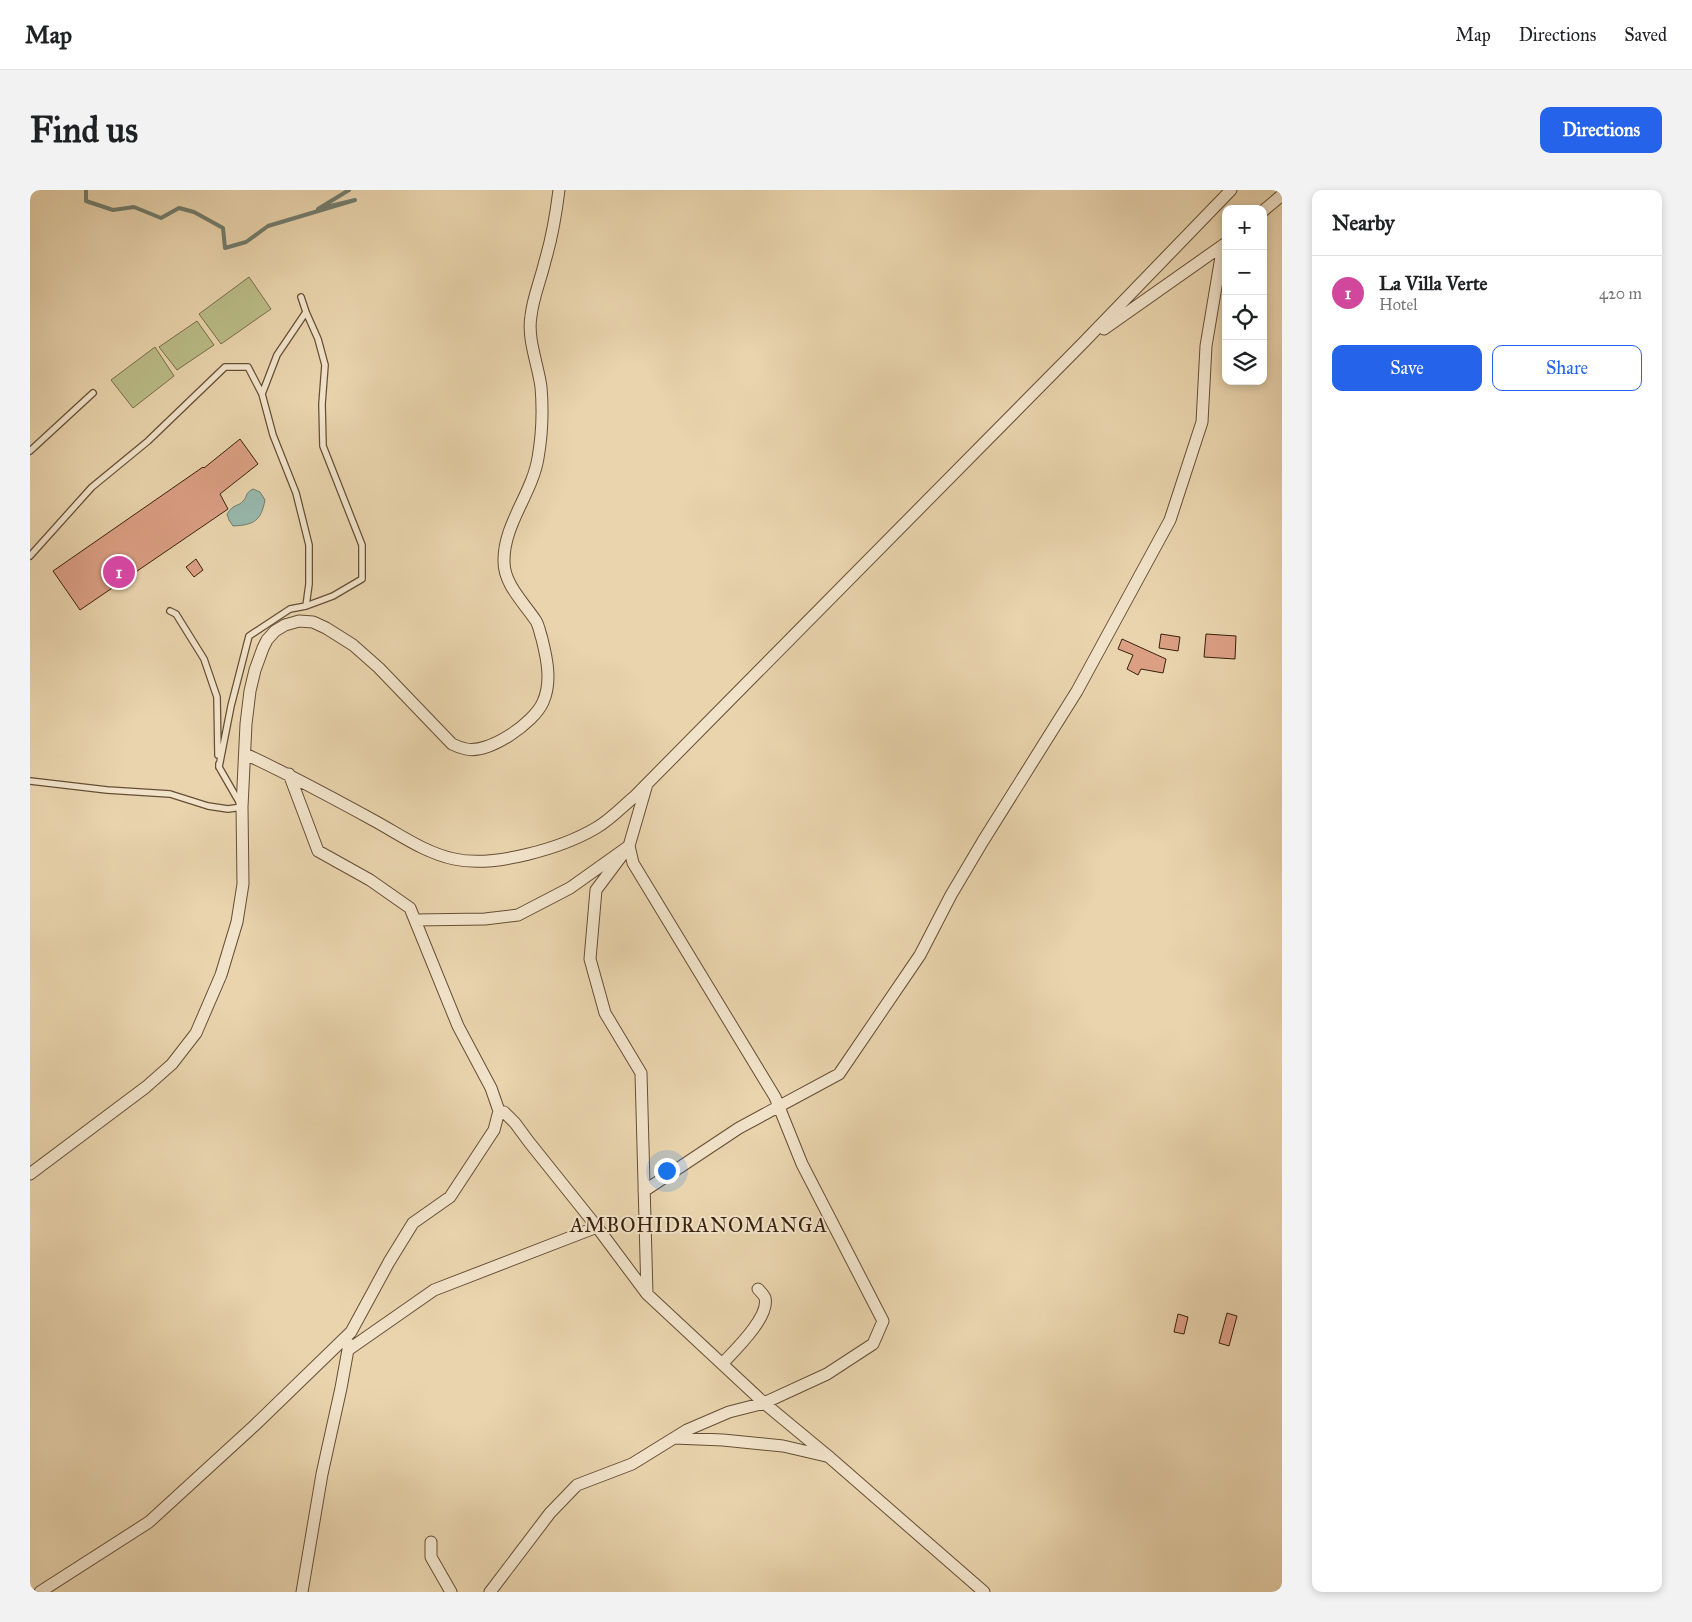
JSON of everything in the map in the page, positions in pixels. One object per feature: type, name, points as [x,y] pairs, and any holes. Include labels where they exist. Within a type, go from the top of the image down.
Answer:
[{"type":"street","points":[[30,1174],[146,1088],[172,1064],[196,1033],[221,975],[237,922],[243,884],[242,807],[250,691],[254,670],[263,648],[275,631],[285,625],[300,621],[313,622],[326,628],[353,646],[379,668],[452,744],[466,749],[487,747],[516,731],[543,704],[547,689],[548,667],[538,624],[510,584],[504,564],[504,550],[534,475],[538,460],[542,430],[541,387],[532,343],[530,317],[546,259],[559,190]]},
{"type":"street","points":[[245,754],[289,774],[428,850],[468,862],[484,862],[536,852],[567,843],[598,827],[634,797],[1082,344],[1231,190]]},
{"type":"street","points":[[1267,208],[1282,195]]},
{"type":"street","points":[[1082,344],[1222,246]]},
{"type":"street","points":[[644,1191],[739,1128],[839,1074],[920,955],[951,895],[978,849],[1077,692],[1170,520],[1202,422],[1206,346],[1224,250]]},
{"type":"street","points":[[40,1592],[149,1522],[255,1425],[351,1332],[413,1223],[450,1197],[494,1130],[499,1111],[491,1088],[458,1026],[410,908],[370,880],[318,851],[289,774]]},
{"type":"street","points":[[647,1294],[641,1073],[605,1013],[590,959],[596,890],[630,846],[648,782]]},
{"type":"street","points":[[490,1592],[550,1513],[577,1485],[632,1464],[687,1430],[729,1412],[764,1403],[827,1374],[873,1344],[883,1321],[802,1164],[780,1107],[770,1088],[633,863],[630,846]]},
{"type":"street","points":[[415,920],[485,919],[518,915],[570,888],[630,846]]},
{"type":"street","points":[[499,1111],[504,1112],[515,1122],[597,1226],[647,1294],[764,1403],[828,1456],[984,1592]]},
{"type":"street","points":[[348,1350],[434,1290],[597,1226]]},
{"type":"street","points":[[722,1364],[752,1329],[765,1310],[765,1298],[758,1289]]},
{"type":"street","points":[[302,1592],[322,1474],[351,1332]]},
{"type":"street","points":[[674,1438],[723,1440],[783,1446],[828,1456]]},
{"type":"street","points":[[431,1542],[431,1557],[451,1592]]},
{"type":"lane","points":[[219,767],[231,706],[249,636],[290,609],[306,606],[333,596],[362,579],[362,545],[323,446],[322,404],[325,365],[318,339],[301,297]]},
{"type":"lane","points":[[262,394],[277,355],[306,312]]},
{"type":"lane","points":[[30,556],[92,487],[148,441],[225,368],[248,367],[262,394],[273,435],[296,493],[309,546],[309,584],[306,606]]},
{"type":"lane","points":[[30,452],[93,393]]},
{"type":"lane","points":[[30,781],[107,790],[170,794],[208,806],[228,809],[242,807],[219,767],[217,697],[204,659],[176,614],[170,611]]},
{"type":"green space","points":[[249,277],[271,309],[221,344],[199,314]]},
{"type":"green space","points":[[197,321],[214,345],[177,370],[159,347]]},
{"type":"green space","points":[[155,347],[174,376],[133,408],[111,380]]},
{"type":"water","points":[[253,489],[260,492],[265,500],[259,517],[251,523],[233,526],[227,514],[232,508],[241,503],[248,492]]},
{"type":"building","points":[[240,439],[258,464],[220,494],[228,509],[80,610],[53,571],[204,468]]},
{"type":"building","points":[[196,559],[203,570],[194,577],[186,567]]},
{"type":"building","points":[[1161,634],[1180,637],[1178,651],[1159,648]]},
{"type":"building","points":[[1206,634],[1236,636],[1235,659],[1204,657]]},
{"type":"building","points":[[1122,639],[1166,659],[1163,673],[1141,669],[1138,675],[1127,669],[1133,655],[1118,649]]},
{"type":"building","points":[[1227,1313],[1237,1316],[1229,1346],[1219,1343]]},
{"type":"building","points":[[1178,1314],[1188,1317],[1184,1334],[1174,1332]]},
{"type":"waterway","name":"AMBOHIDRANOMANGA","points":[[86,190],[86,201],[113,210],[134,207],[161,218],[179,208],[194,212],[223,228],[225,248],[246,242],[268,226],[355,200],[318,209],[349,190]]},
{"type":"place","name":"La Villa Verte","points":[[119,572]]},
{"type":"district","name":"AMBOHIDRANOMANGA","points":[[699,1225]]}]
